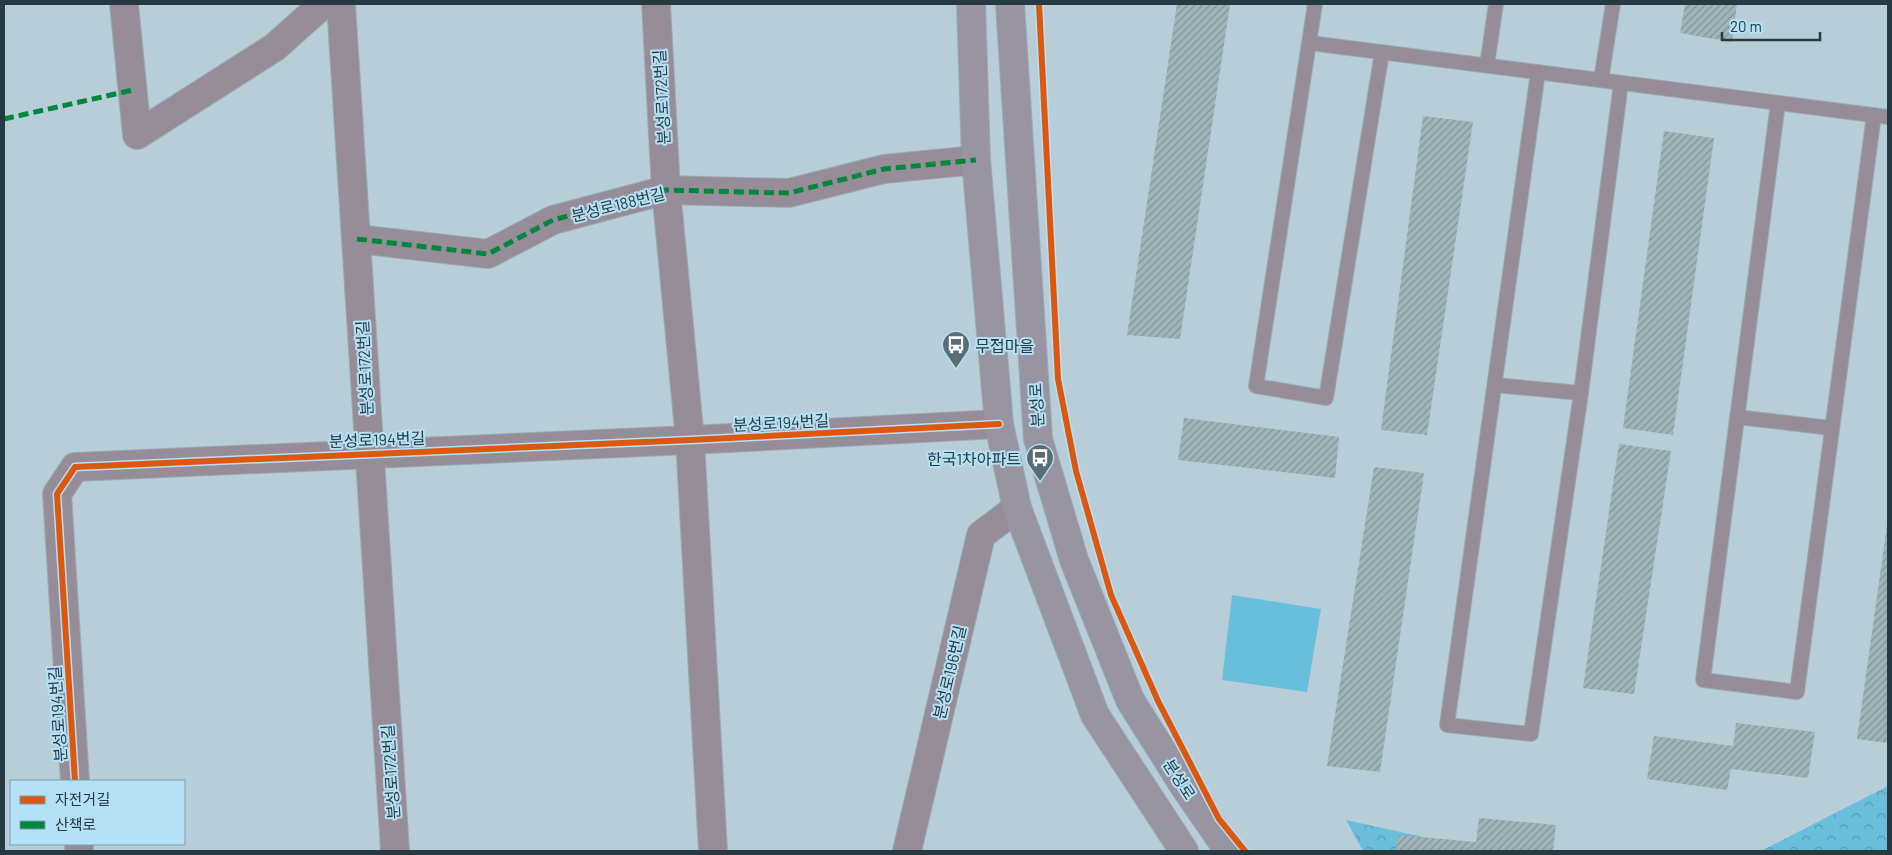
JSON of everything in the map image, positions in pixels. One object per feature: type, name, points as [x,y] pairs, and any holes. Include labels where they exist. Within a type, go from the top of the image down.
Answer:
[{"type":"main road","points":[[971,4],[976,160],[1000,424],[1016,508],[1096,715],[1184,851]]},
{"type":"main road","name":"분성로","points":[[1010,4],[1038,440],[1074,560],[1130,700],[1186,789],[1229,851]]},
{"type":"street","points":[[124,4],[137,135],[275,47],[323,4]]},
{"type":"street","name":"분성로172번길","points":[[341,4],[395,851]]},
{"type":"street","name":"분성로172번길","points":[[656,4],[666,190],[690,440]]},
{"type":"street","name":"분성로188번길","points":[[357,239],[488,254],[553,220],[666,190],[789,194],[884,169],[976,160]]},
{"type":"street","name":"분성로194번길","points":[[75,780],[57,494],[75,467],[690,440],[1000,424]]},
{"type":"street","points":[[690,440],[714,851]]},
{"type":"street","name":"분성로196번길","points":[[907,851],[982,534],[1016,508]]},
{"type":"lane","points":[[1315,4],[1256,386],[1326,398],[1382,52]]},
{"type":"lane","points":[[1487,65],[1496,4]]},
{"type":"lane","points":[[1601,80],[1613,4]]},
{"type":"lane","points":[[1310,43],[1881,116],[1831,428],[1797,692],[1703,680],[1778,103]]},
{"type":"lane","points":[[1538,72],[1447,725],[1531,734],[1581,393],[1622,83]]},
{"type":"lane","points":[[1495,385],[1581,393]]},
{"type":"lane","points":[[1736,417],[1831,428]]},
{"type":"green space","points":[[1232,595],[1321,609],[1307,692],[1222,680]]},
{"type":"green space","points":[[1888,786],[1888,851],[1759,851],[1763,850]]},
{"type":"green space","points":[[1346,820],[1487,851],[1363,851]]},
{"type":"building","points":[[1177,4],[1230,4],[1180,339],[1127,335]]},
{"type":"building","points":[[1685,4],[1737,4],[1732,42],[1680,33]]},
{"type":"building","points":[[1423,116],[1473,122],[1427,435],[1381,430]]},
{"type":"building","points":[[1664,131],[1714,138],[1673,435],[1623,428]]},
{"type":"building","points":[[1184,418],[1339,437],[1335,478],[1178,460]]},
{"type":"building","points":[[1619,444],[1671,451],[1634,694],[1583,688]]},
{"type":"building","points":[[1374,467],[1424,473],[1380,772],[1327,766]]},
{"type":"building","points":[[1888,525],[1888,743],[1857,739]]},
{"type":"building","points":[[1736,723],[1815,732],[1808,778],[1731,769],[1727,790],[1647,779],[1654,736],[1733,746]]},
{"type":"building","points":[[1479,818],[1556,825],[1553,851],[1395,851],[1398,835],[1476,842]]},
{"type":"marked path","points":[[4,119],[133,90]]},
{"type":"marked path","points":[[357,239],[488,254],[553,220],[666,190],[789,193],[884,169],[976,160]]},
{"type":"cycle path","points":[[1039,4],[1058,379],[1076,471],[1111,595],[1158,701],[1219,819],[1245,851]]},
{"type":"cycle path","points":[[75,780],[57,494],[75,467],[690,440],[999,424]]},
{"type":"place","name":"무접마을","points":[[956,369]]},
{"type":"place","name":"한국1차아파트","points":[[1040,482]]}]
